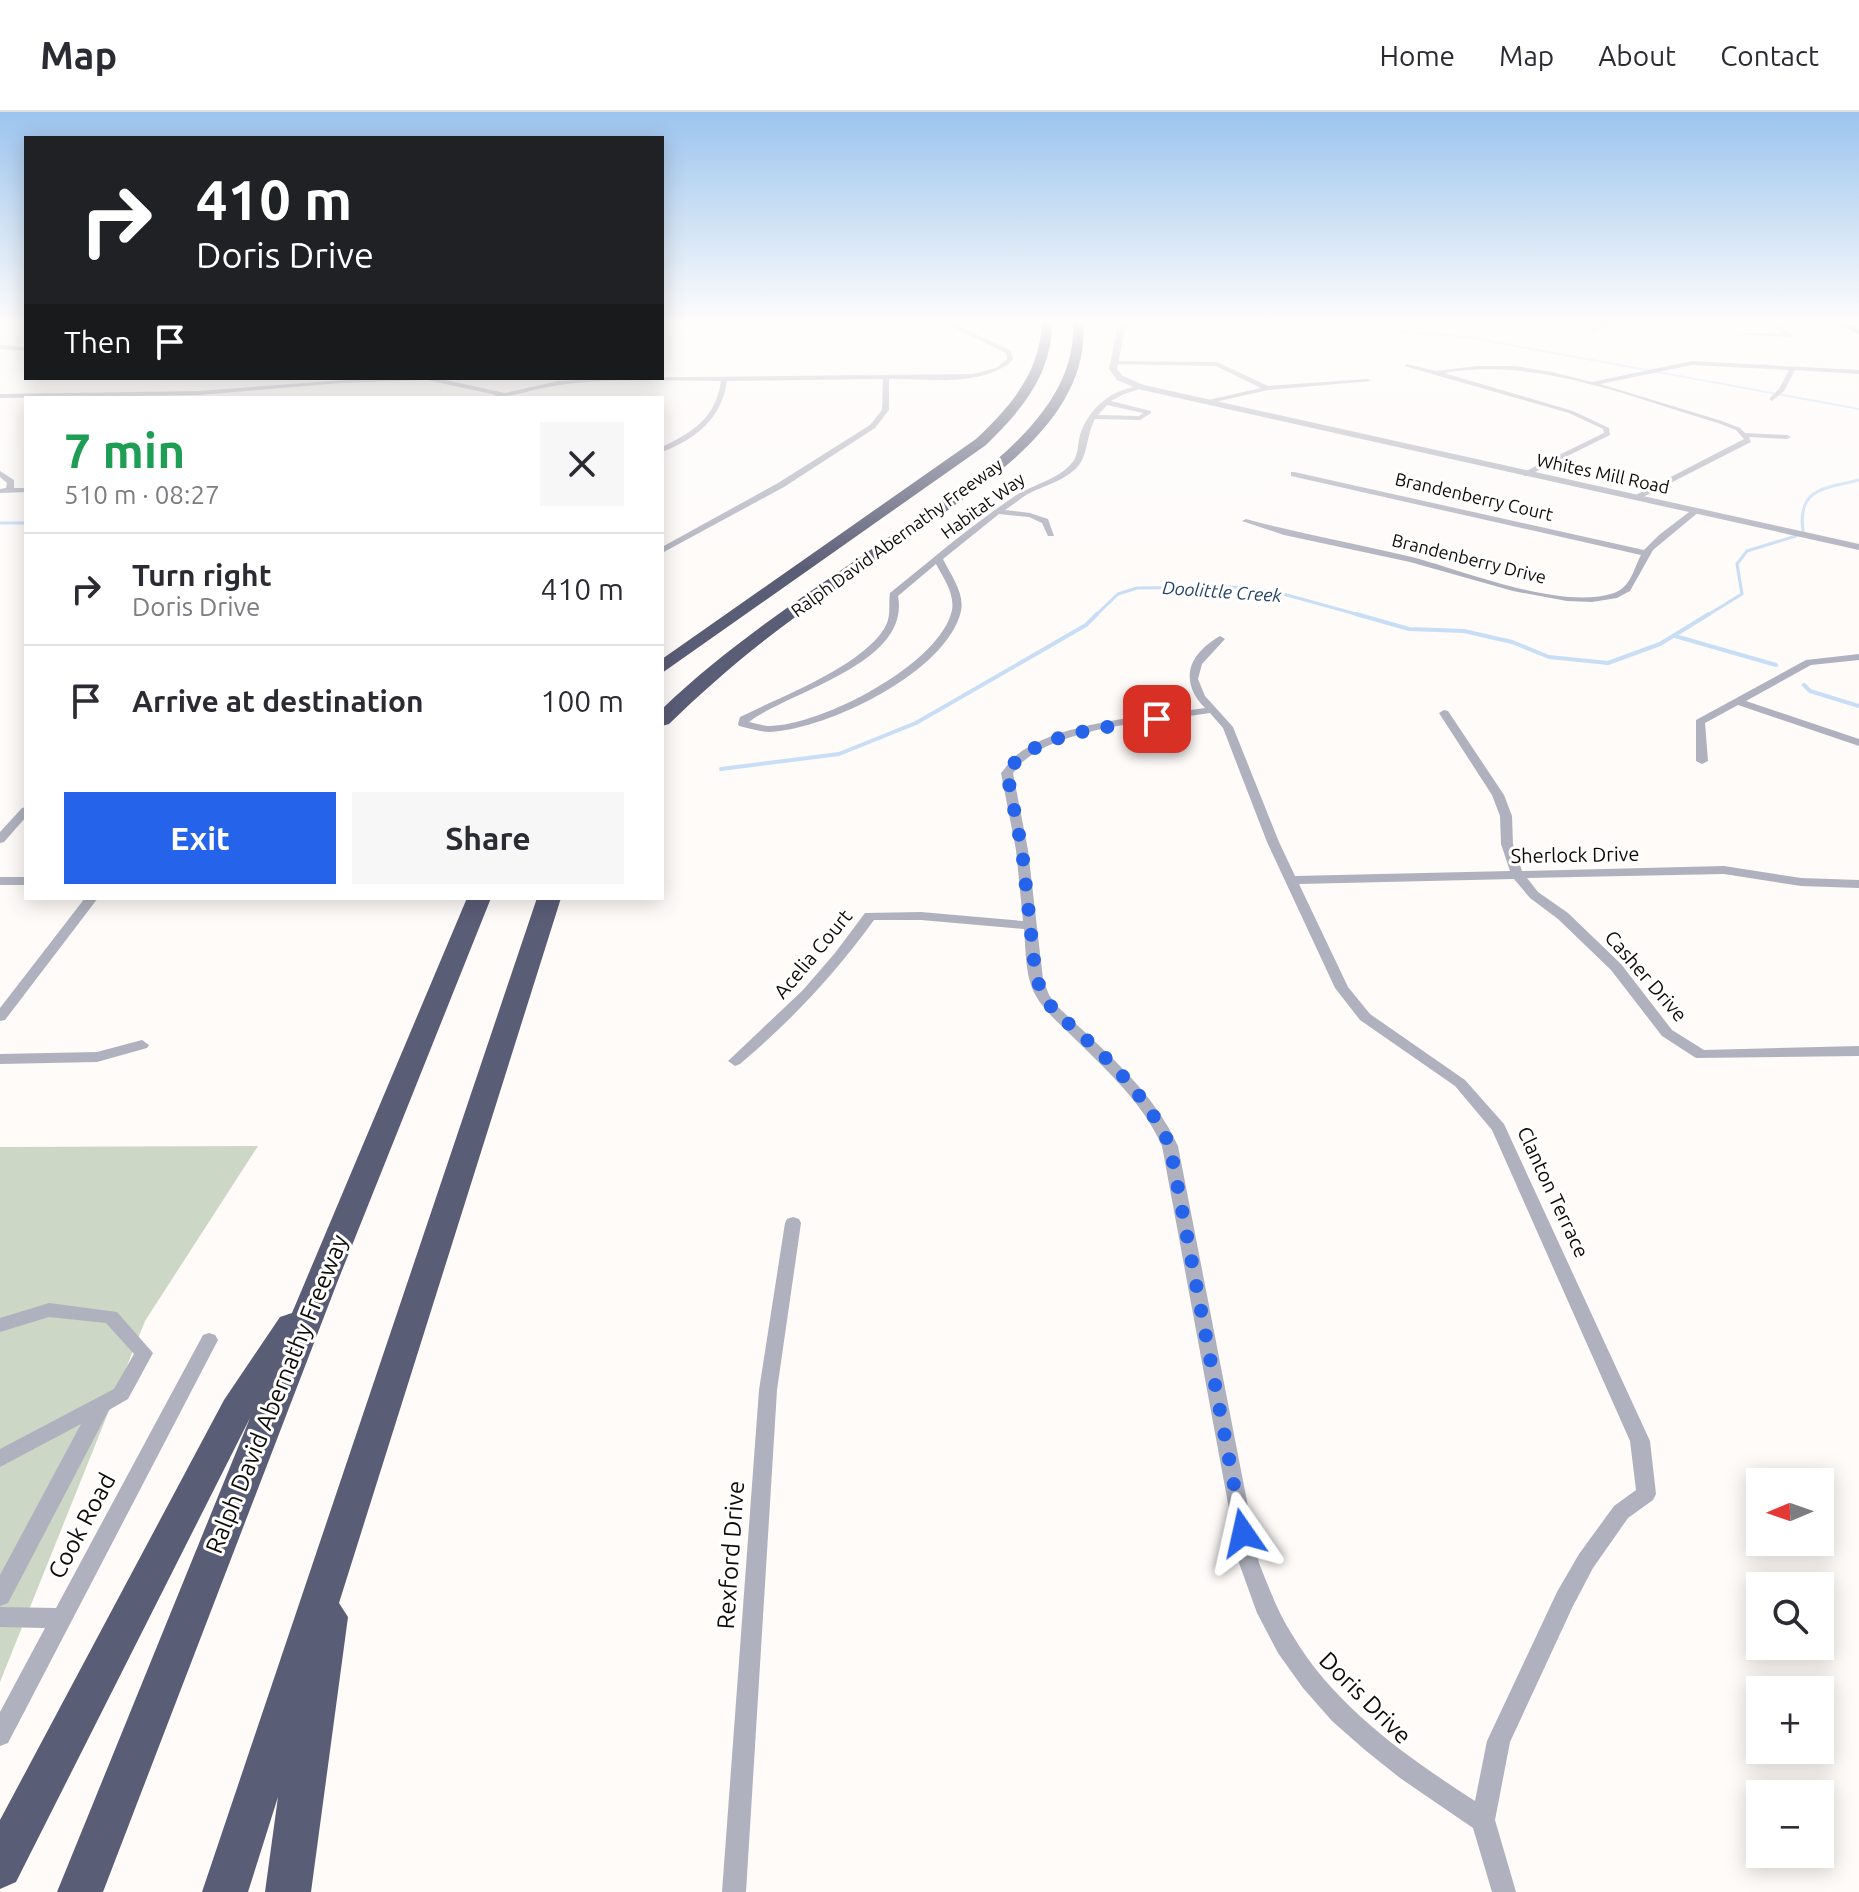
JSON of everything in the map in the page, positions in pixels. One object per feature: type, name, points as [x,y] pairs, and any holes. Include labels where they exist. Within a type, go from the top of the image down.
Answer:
[{"type":"highway","name":"Ralph David Abernathy Freeway","points":[[664,666],[981,442],[1018,403]]},
{"type":"highway","name":"Ralph David Abernathy Freeway","points":[[664,718],[723,664],[978,481],[1020,445],[1054,403]]},
{"type":"highway","name":"Ralph David Abernathy Freeway","points":[[80,1892],[321,1283],[478,900]]},
{"type":"highway","points":[[225,1892],[548,900]]},
{"type":"highway","points":[[0,1866],[236,1410],[321,1283]]},
{"type":"highway","points":[[288,1892],[305,1758],[330,1608],[417,1302]]},
{"type":"street","points":[[664,449],[706,426],[715,415],[718,403]]},
{"type":"street","points":[[664,549],[839,449],[879,421],[887,411],[887,403]]},
{"type":"street","name":"Habitat Way","points":[[938,558],[946,580],[955,589],[957,611],[944,635],[926,655],[867,699],[826,717],[789,727],[743,724],[744,719],[842,670],[864,653],[889,628],[895,614],[893,595],[938,558],[1021,495],[1075,466],[1083,452],[1083,438],[1103,403]]},
{"type":"street","points":[[1096,417],[1140,418],[1149,412],[1109,403]]},
{"type":"street","name":"Whites Mill Road","points":[[1211,403],[1859,547]]},
{"type":"street","points":[[1527,474],[1608,434],[1606,428],[1571,412],[1540,403]]},
{"type":"street","points":[[1656,403],[1720,422],[1746,435],[1787,437]]},
{"type":"street","points":[[1637,498],[1748,440],[1746,435]]},
{"type":"street","points":[[0,473],[11,482],[10,491]]},
{"type":"street","name":"Brandenberry Court","points":[[1294,474],[1646,553]]},
{"type":"street","points":[[0,491],[24,490]]},
{"type":"street","name":"Brandenberry Drive","points":[[1246,521],[1413,560],[1538,595],[1615,596],[1639,575],[1646,553],[1696,511]]},
{"type":"street","points":[[998,512],[1030,515],[1045,521],[1051,534]]},
{"type":"street","name":"Clanton Terrace","points":[[1220,639],[1197,663],[1193,679],[1200,697],[1228,727],[1290,880],[1342,988],[1365,1017],[1460,1083],[1499,1128],[1640,1441],[1646,1494],[1621,1512],[1586,1561],[1565,1599],[1499,1741],[1483,1820]]},
{"type":"street","points":[[1702,761],[1700,722],[1809,662],[1859,657]]},
{"type":"street","points":[[1738,702],[1859,743]]},
{"type":"street","name":"Doris Drive","points":[[1212,710],[1048,742],[1012,764],[1007,773],[1022,850],[1032,926],[1033,964],[1042,995],[1053,1010],[1135,1089],[1155,1116],[1170,1146],[1249,1563],[1260,1600],[1278,1637],[1314,1686],[1403,1770],[1483,1820]]},
{"type":"street","points":[[1444,713],[1498,795],[1506,816],[1507,844],[1518,876]]},
{"type":"street","points":[[0,839],[24,812]]},
{"type":"street","name":"Sherlock Drive","points":[[1290,880],[1724,870],[1801,882],[1859,884]]},
{"type":"street","name":"Casher Drive","points":[[1518,876],[1534,895],[1563,916],[1616,967],[1667,1033],[1684,1047],[1701,1055],[1859,1051]]},
{"type":"street","points":[[0,881],[24,881]]},
{"type":"street","points":[[0,1017],[90,900]]},
{"type":"street","name":"Acelia Court","points":[[735,1061],[779,1025],[819,983],[870,916],[921,916],[1032,926]]},
{"type":"street","points":[[0,1059],[97,1057],[142,1045]]},
{"type":"street","name":"Rexford Drive","points":[[734,1892],[768,1390],[793,1223]]},
{"type":"street","points":[[0,1325],[49,1310],[111,1317],[144,1353],[121,1394],[0,1459]]},
{"type":"street","name":"Cook Road","points":[[0,1735],[209,1340]]},
{"type":"street","points":[[0,1596],[101,1405]]},
{"type":"street","points":[[0,1617],[63,1618]]},
{"type":"street","points":[[1483,1820],[1504,1892]]},
{"type":"green space","points":[[258,1146],[145,1321],[0,1682],[0,1147]]},
{"type":"waterway","points":[[1827,403],[1859,409]]},
{"type":"waterway","name":"Doolittle Creek","points":[[1803,531],[1802,517],[1809,498],[1825,488],[1859,480]]},
{"type":"waterway","name":"Doolittle Creek","points":[[0,523],[24,523]]},
{"type":"waterway","name":"Doolittle Creek","points":[[1706,616],[1742,594],[1737,564],[1747,551],[1796,536]]},
{"type":"waterway","name":"Doolittle Creek","points":[[1095,616],[1118,594],[1137,588],[1231,587],[1276,592],[1363,616]]},
{"type":"waterway","name":"Doolittle Creek","points":[[1356,614],[1409,629],[1464,631],[1512,642],[1549,657],[1608,663],[1660,644],[1709,614]]},
{"type":"waterway","name":"Doolittle Creek","points":[[721,769],[839,754],[916,723],[1086,625],[1095,616]]},
{"type":"waterway","points":[[1675,636],[1776,665]]},
{"type":"waterway","points":[[1804,685],[1810,691],[1859,706]]},
{"type":"route","points":[[1157,719],[1048,742],[1029,751],[1012,764],[1007,773],[1022,850],[1032,926],[1033,964],[1042,995],[1053,1010],[1135,1089],[1161,1126],[1170,1146],[1243,1533]]}]
